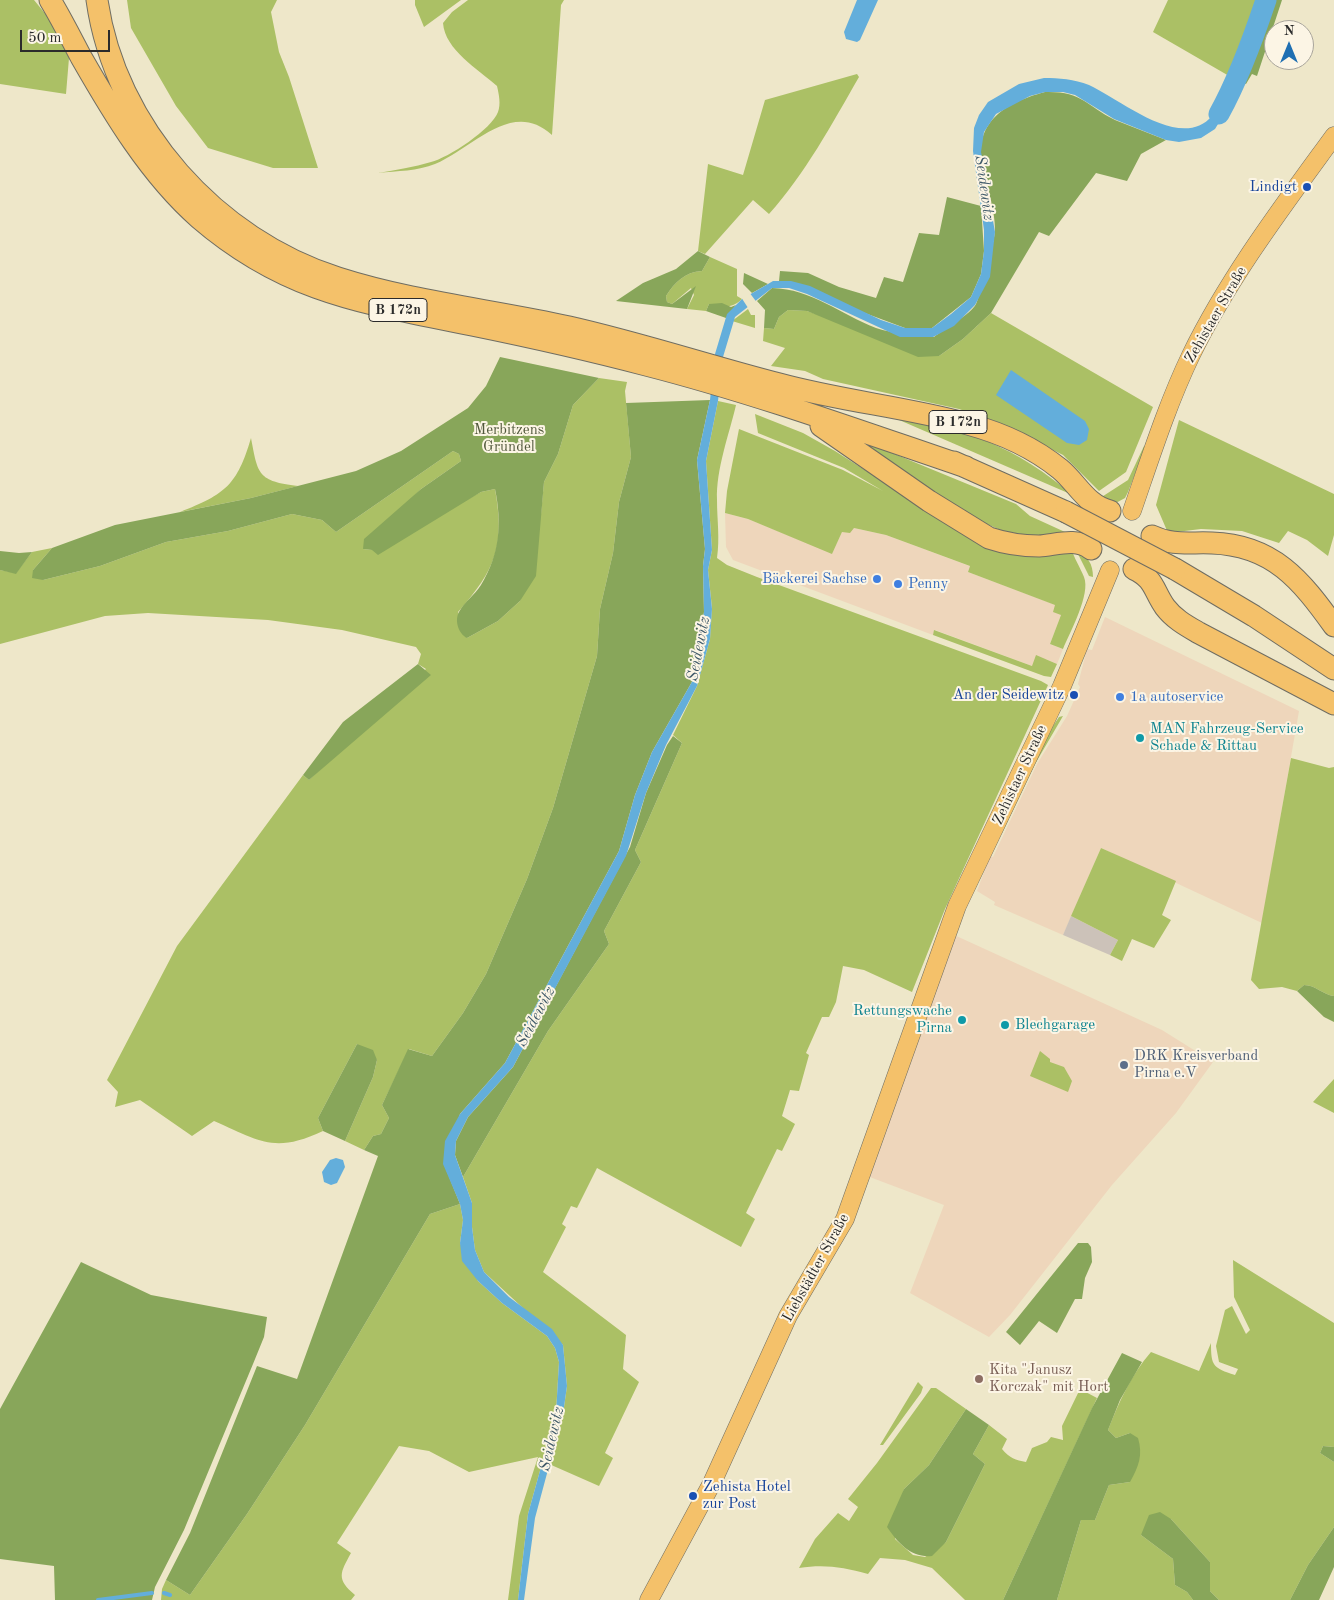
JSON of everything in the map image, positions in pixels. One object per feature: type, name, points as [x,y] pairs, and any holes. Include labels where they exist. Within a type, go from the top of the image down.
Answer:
[{"type":"highway","name":"B 172n","points":[[50,0],[116,113],[176,183]]},
{"type":"highway","name":"B 172n","points":[[84,0],[96,52],[116,113]]},
{"type":"highway","name":"B 172n","points":[[97,0],[108,45],[126,90],[176,183],[197,216],[250,256],[274,270],[318,289],[366,304],[564,344],[654,357],[779,394],[966,467],[1066,512],[1174,569],[1254,616],[1334,669]]},
{"type":"highway","points":[[107,0],[108,45]]},
{"type":"highway","name":"B 172n","points":[[779,394],[907,409],[992,432],[1043,456],[1063,472],[1090,501],[1110,511]]},
{"type":"highway","points":[[779,394],[928,502],[989,538],[1038,546],[1072,542],[1085,545],[1091,550]]},
{"type":"highway","points":[[1152,536],[1171,543],[1235,545],[1273,560],[1300,581],[1334,626]]},
{"type":"highway","points":[[1134,569],[1151,581],[1165,607],[1178,620],[1334,704]]},
{"type":"main road","name":"Zehistaer Straße","points":[[1132,512],[1167,410],[1200,337],[1221,300],[1266,231],[1334,136]]},
{"type":"main road","points":[[1125,510],[1132,512],[1145,521],[1152,536],[1148,555],[1134,569],[1118,572],[1110,570],[1098,562],[1091,550],[1090,540],[1095,522],[1110,511],[1125,510]]},
{"type":"main road","name":"Zehistaer Straße","points":[[962,896],[1062,686],[1110,570]]},
{"type":"main road","name":"Liebstädter Straße","points":[[649,1600],[712,1483],[788,1316],[845,1220],[932,972],[962,896]]},
{"type":"shaded area","points":[[725,513],[748,519],[832,553],[842,532],[854,528],[886,535],[970,566],[968,572],[1056,605],[1061,615],[1050,644],[1063,649],[1057,664],[1045,659],[1032,666],[935,630],[933,635],[733,560],[726,547]]},
{"type":"shaded area","points":[[1105,617],[1299,711],[1262,923],[1101,848],[1063,935],[994,905],[995,902],[977,891],[990,856],[993,857],[1037,764],[1067,716],[1080,687],[1078,684],[1087,649],[1092,650]]},
{"type":"shaded area","points":[[1071,916],[1118,940],[1110,955],[1063,935]]},
{"type":"shaded area","points":[[952,934],[1162,1030],[1213,1062],[1176,1113],[1112,1185],[1010,1315],[989,1337],[910,1293],[944,1205],[867,1176]]},
{"type":"green space","points":[[0,0],[34,0],[52,22],[69,58],[66,94],[0,84]]},
{"type":"green space","points":[[127,0],[277,0],[271,12],[279,52],[289,77],[318,168],[273,168],[208,148],[176,106],[131,28]]},
{"type":"green space","points":[[415,0],[461,0],[424,27],[415,5]]},
{"type":"green space","points":[[468,0],[564,0],[561,5],[552,135],[537,125],[522,122],[507,124],[478,138],[435,164],[415,169],[378,173],[425,164],[448,155],[479,134],[494,119],[498,112],[500,103],[497,86],[456,50],[445,33],[443,23],[452,12]]},
{"type":"green space","points":[[1168,0],[1266,0],[1236,80],[1153,32]]},
{"type":"green space","points":[[1272,0],[1282,0],[1275,20],[1265,20]]},
{"type":"green space","points":[[1264,22],[1264,55],[1257,76],[1252,74],[1246,84],[1242,83]]},
{"type":"green space","points":[[857,74],[859,77],[817,148],[782,199],[769,214],[753,200],[705,254],[698,251],[708,164],[743,175],[765,100]]},
{"type":"green space","points":[[1045,92],[1057,92],[1075,96],[1115,120],[1166,140],[1141,154],[1127,181],[1096,173],[1049,236],[1039,232],[991,313],[963,339],[939,356],[918,357],[807,311],[788,310],[779,317],[774,329],[764,328],[765,310],[757,301],[772,288],[786,289],[813,297],[876,328],[904,334],[934,337],[969,312],[978,299],[995,230],[993,208],[983,170],[982,140],[987,128],[1004,109],[1016,102]]},
{"type":"green space","points":[[947,197],[981,206],[984,251],[981,274],[971,297],[932,328],[905,328],[779,281],[780,271],[808,273],[839,287],[876,298],[884,277],[903,282],[919,233],[939,235]]},
{"type":"green space","points":[[698,251],[710,257],[702,271],[690,273],[681,279],[666,296],[667,302],[672,304],[696,286],[687,309],[616,301],[643,283],[676,269]]},
{"type":"green space","points":[[710,257],[737,269],[737,296],[742,299],[730,306],[709,304],[706,311],[687,309],[694,295],[691,288],[672,304],[667,302],[666,296],[673,286],[690,273],[702,271]]},
{"type":"green space","points":[[744,273],[768,284],[752,293],[743,284]]},
{"type":"green space","points":[[722,303],[731,307],[736,305],[726,318],[706,311],[709,304]]},
{"type":"green space","points":[[748,309],[751,315],[755,315],[755,328],[732,321]]},
{"type":"green space","points":[[788,310],[807,311],[939,356],[963,339],[991,313],[1153,407],[1126,472],[1099,491],[1063,455],[997,422],[959,409],[823,379],[805,371],[771,366],[785,348],[763,341],[764,328],[774,329],[779,317]]},
{"type":"green space","name":"Merbitzens Gründel","points":[[500,357],[599,378],[573,405],[558,454],[544,482],[536,576],[520,601],[498,621],[467,638],[458,627],[457,619],[459,612],[481,585],[496,550],[499,526],[495,489],[481,492],[378,555],[372,550],[363,549],[364,539],[421,489],[461,461],[459,454],[453,451],[336,532],[322,520],[292,514],[228,531],[166,542],[100,566],[43,580],[32,578],[33,570],[52,548],[115,525],[251,498],[356,471],[401,451],[468,408],[486,386]]},
{"type":"green space","points":[[599,378],[627,382],[625,391],[631,457],[619,502],[613,553],[600,609],[597,656],[553,808],[527,879],[486,974],[463,1013],[432,1056],[409,1049],[382,1105],[389,1118],[381,1134],[373,1136],[364,1150],[345,1141],[373,1077],[377,1060],[357,1044],[318,1118],[323,1131],[292,1142],[267,1142],[214,1121],[192,1136],[140,1100],[115,1107],[118,1092],[107,1080],[177,946],[303,775],[309,780],[426,669],[418,664],[421,654],[416,647],[342,630],[268,620],[148,613],[105,616],[0,644],[0,570],[16,573],[32,552],[52,548],[33,570],[43,580],[100,566],[166,542],[228,531],[292,514],[322,520],[336,532],[453,451],[459,454],[461,461],[421,489],[363,549],[372,550],[481,492],[495,489],[499,526],[498,542],[494,556],[481,583],[458,612],[467,638],[498,621],[520,601],[541,514],[544,482],[558,454],[573,405]]},
{"type":"green space","points":[[710,400],[697,460],[705,549],[703,566],[704,612],[693,680],[652,752],[635,795],[619,851],[505,1063],[460,1114],[444,1164],[460,1204],[430,1214],[305,1425],[247,1514],[190,1595],[166,1580],[190,1533],[257,1366],[297,1379],[378,1156],[364,1150],[373,1136],[381,1134],[389,1118],[382,1105],[408,1049],[432,1056],[463,1013],[486,974],[527,879],[553,808],[597,656],[600,609],[613,553],[619,502],[631,457],[626,403]]},
{"type":"green space","points":[[718,401],[736,405],[717,488],[717,558],[727,565],[757,577],[1048,685],[945,909],[912,992],[864,970],[843,966],[836,1002],[829,1017],[822,1017],[806,1053],[809,1055],[799,1091],[790,1090],[782,1116],[795,1124],[782,1151],[777,1149],[746,1213],[755,1219],[741,1247],[597,1168],[577,1208],[571,1206],[562,1224],[566,1227],[543,1272],[626,1335],[623,1369],[639,1382],[605,1453],[613,1458],[599,1486],[549,1464],[563,1414],[567,1386],[563,1345],[484,1272],[475,1250],[472,1227],[472,1203],[463,1177],[548,1031],[609,944],[604,931],[641,862],[635,850],[682,743],[673,735],[697,686],[710,639],[712,608],[708,570],[712,550],[706,461]]},
{"type":"green space","points":[[883,413],[957,431],[1000,447],[1042,471],[1068,493]]},
{"type":"green space","points":[[755,414],[803,433],[835,451],[967,535],[1071,548],[1084,577],[1085,593],[1079,613],[1063,649],[1050,644],[1061,615],[1053,612],[1055,605],[968,572],[970,566],[886,535],[854,528],[850,533],[842,532],[832,554],[748,519],[725,513],[727,491],[739,429],[843,470],[883,491],[844,468],[758,433]]},
{"type":"green space","points":[[1179,420],[1334,494],[1334,535],[1328,556],[1307,540],[1288,531],[1279,543],[1242,531],[1201,529],[1168,533],[1156,505]]},
{"type":"green space","points":[[251,438],[258,468],[262,474],[275,482],[298,486],[251,498],[180,512],[209,499],[228,486],[240,467]]},
{"type":"green space","points":[[858,439],[1016,504],[1030,516],[1065,532],[1065,536],[1039,537],[1003,531],[968,516]]},
{"type":"green space","points":[[1144,446],[1145,448],[1125,498],[1114,504],[1097,500],[1128,480]]},
{"type":"green space","points":[[1076,550],[1089,561],[1093,577],[1089,576]]},
{"type":"green space","points":[[0,551],[32,552],[16,574],[0,570]]},
{"type":"green space","points":[[934,630],[1032,666],[1036,655],[1057,664],[1051,677],[1044,676],[933,635]]},
{"type":"green space","points":[[418,664],[431,675],[309,780],[303,775],[343,722]]},
{"type":"green space","points":[[1063,716],[1035,764],[1002,833],[999,829],[1043,741],[1059,717]]},
{"type":"green space","points":[[673,736],[682,743],[635,850],[641,862],[604,931],[609,944],[548,1031],[463,1177],[455,1155],[456,1141],[468,1117],[513,1067],[630,847],[646,793],[667,745]]},
{"type":"green space","points":[[1291,758],[1329,768],[1334,767],[1334,996],[1308,985],[1304,985],[1297,991],[1282,987],[1259,989],[1251,980]]},
{"type":"green space","points":[[1101,848],[1176,881],[1162,915],[1171,920],[1154,948],[1132,939],[1122,961],[1110,955],[1118,940],[1071,916]]},
{"type":"green space","points":[[1304,985],[1334,996],[1334,1022],[1324,1017],[1297,991]]},
{"type":"green space","points":[[357,1044],[373,1050],[377,1060],[373,1077],[345,1141],[323,1131],[318,1118]]},
{"type":"green space","points":[[1040,1051],[1050,1059],[1050,1062],[1064,1067],[1072,1081],[1068,1092],[1030,1076]]},
{"type":"green space","points":[[1334,1079],[1334,1113],[1313,1102]]},
{"type":"green space","points":[[460,1204],[463,1220],[460,1243],[478,1281],[502,1303],[547,1336],[555,1348],[559,1362],[556,1413],[528,1514],[518,1600],[508,1600],[519,1516],[538,1457],[469,1472],[429,1451],[399,1446],[337,1543],[351,1553],[342,1571],[342,1580],[355,1595],[351,1600],[161,1600],[162,1589],[166,1580],[190,1595],[247,1514],[305,1425],[430,1214]]},
{"type":"green space","points":[[1078,1243],[1088,1243],[1091,1247],[1092,1262],[1085,1278],[1082,1299],[1075,1299],[1057,1333],[1039,1321],[1020,1345],[1006,1332]]},
{"type":"green space","points":[[1233,1260],[1334,1323],[1334,1447],[1323,1446],[1320,1453],[1334,1462],[1334,1527],[1308,1565],[1290,1600],[1219,1600],[1210,1591],[1210,1562],[1171,1519],[1141,1535],[1173,1559],[1175,1585],[1187,1592],[1193,1600],[1057,1600],[1081,1520],[1095,1520],[1109,1485],[1130,1482],[1130,1433],[1116,1438],[1108,1430],[1126,1389],[1137,1370],[1151,1352],[1199,1371],[1211,1343],[1212,1357],[1215,1365],[1235,1375],[1238,1369],[1219,1362],[1216,1346],[1225,1310],[1232,1306],[1246,1334],[1250,1330],[1234,1297]]},
{"type":"green space","points":[[81,1262],[151,1295],[267,1317],[264,1337],[184,1530],[155,1587],[152,1600],[55,1600],[54,1566],[0,1559],[0,1409]]},
{"type":"green space","points":[[1122,1353],[1142,1362],[1120,1400],[1108,1430],[1116,1438],[1130,1433],[1138,1438],[1140,1455],[1138,1466],[1130,1482],[1109,1485],[1095,1520],[1081,1520],[1057,1600],[1003,1600],[1092,1408]]},
{"type":"green space","points":[[918,1382],[923,1387],[921,1393],[883,1445],[880,1445]]},
{"type":"green space","points":[[931,1388],[936,1388],[966,1409],[929,1465],[904,1489],[895,1539],[913,1555],[925,1557],[946,1542],[985,1464],[973,1454],[989,1425],[1007,1439],[1002,1449],[1007,1455],[1026,1462],[1032,1448],[1047,1442],[1051,1437],[1063,1440],[1062,1426],[1080,1389],[1097,1398],[1003,1600],[965,1600],[932,1568],[905,1560],[880,1558],[868,1574],[834,1567],[799,1568],[815,1539],[838,1513],[849,1521],[858,1507],[848,1499],[877,1463]]},
{"type":"green space","points":[[966,1409],[989,1425],[973,1454],[985,1464],[946,1542],[932,1556],[918,1555],[901,1544],[887,1527],[904,1489],[929,1465]]},
{"type":"green space","points":[[1323,1446],[1334,1447],[1334,1462],[1320,1453]]},
{"type":"green space","points":[[1160,1512],[1171,1519],[1210,1562],[1210,1591],[1219,1600],[1193,1600],[1187,1592],[1175,1585],[1173,1559],[1141,1535],[1149,1515]]},
{"type":"green space","points":[[1334,1527],[1334,1567],[1319,1600],[1290,1600],[1308,1565]]},
{"type":"water","points":[[857,0],[878,0],[860,40],[857,42],[846,39],[844,32]]},
{"type":"water","points":[[1266,0],[1272,0],[1242,83],[1236,80]]},
{"type":"water","points":[[1044,78],[1066,79],[1089,85],[1150,119],[1168,126],[1184,128],[1199,126],[1212,116],[1218,105],[1224,84],[1238,91],[1215,129],[1201,138],[1179,142],[1166,140],[1114,119],[1075,95],[1063,92],[1045,92],[1030,96],[996,114],[984,132],[981,152],[995,232],[990,277],[975,305],[954,326],[933,337],[900,337],[807,294],[789,288],[772,288],[735,317],[723,357],[718,401],[706,461],[712,550],[708,570],[712,609],[710,639],[697,686],[666,745],[646,793],[626,856],[513,1067],[468,1117],[456,1141],[455,1155],[472,1203],[472,1227],[475,1250],[484,1272],[509,1297],[552,1329],[563,1345],[567,1386],[563,1414],[535,1518],[524,1600],[518,1600],[528,1514],[556,1413],[559,1362],[555,1348],[547,1336],[502,1303],[478,1281],[462,1261],[460,1243],[463,1220],[460,1204],[443,1164],[445,1141],[460,1114],[505,1063],[619,851],[635,795],[652,752],[693,680],[704,612],[703,566],[705,549],[697,460],[710,400],[715,354],[727,314],[742,299],[773,281],[791,281],[810,286],[881,320],[905,328],[932,328],[951,314],[971,297],[981,274],[984,230],[973,151],[974,128],[979,115],[988,102],[1019,84]]},
{"type":"water","points":[[1011,370],[1085,421],[1089,429],[1087,440],[1079,445],[1067,443],[996,395]]},
{"type":"water","points":[[336,1158],[343,1160],[345,1167],[337,1183],[331,1185],[324,1182],[322,1172],[330,1160]]},
{"type":"pier","points":[[749,292],[758,304],[750,311],[741,297]]},
{"type":"waterway","name":"Seidewitz","points":[[1219,114],[1245,58],[1266,0]]},
{"type":"waterway","points":[[98,1600],[152,1593]]},
{"type":"waterway","points":[[164,1593],[170,1595]]},
{"type":"place","name":"Lindigt","points":[[1307,187]]},
{"type":"place","name":"Bäckerei Sachse","points":[[877,579]]},
{"type":"place","name":"Penny","points":[[898,584]]},
{"type":"place","name":"An der Seidewitz","points":[[1074,695]]},
{"type":"place","name":"1a autoservice","points":[[1120,697]]},
{"type":"place","name":"MAN Fahrzeug-Service Schade & Rittau","points":[[1140,738]]},
{"type":"place","name":"Rettungswache Pirna","points":[[962,1020]]},
{"type":"place","name":"Blechgarage","points":[[1005,1025]]},
{"type":"place","name":"DRK Kreisverband Pirna e.V","points":[[1124,1065]]},
{"type":"place","name":"Kita \"Janusz Korczak\" mit Hort","points":[[979,1379]]},
{"type":"place","name":"Zehista Hotel zur Post","points":[[693,1496]]}]
